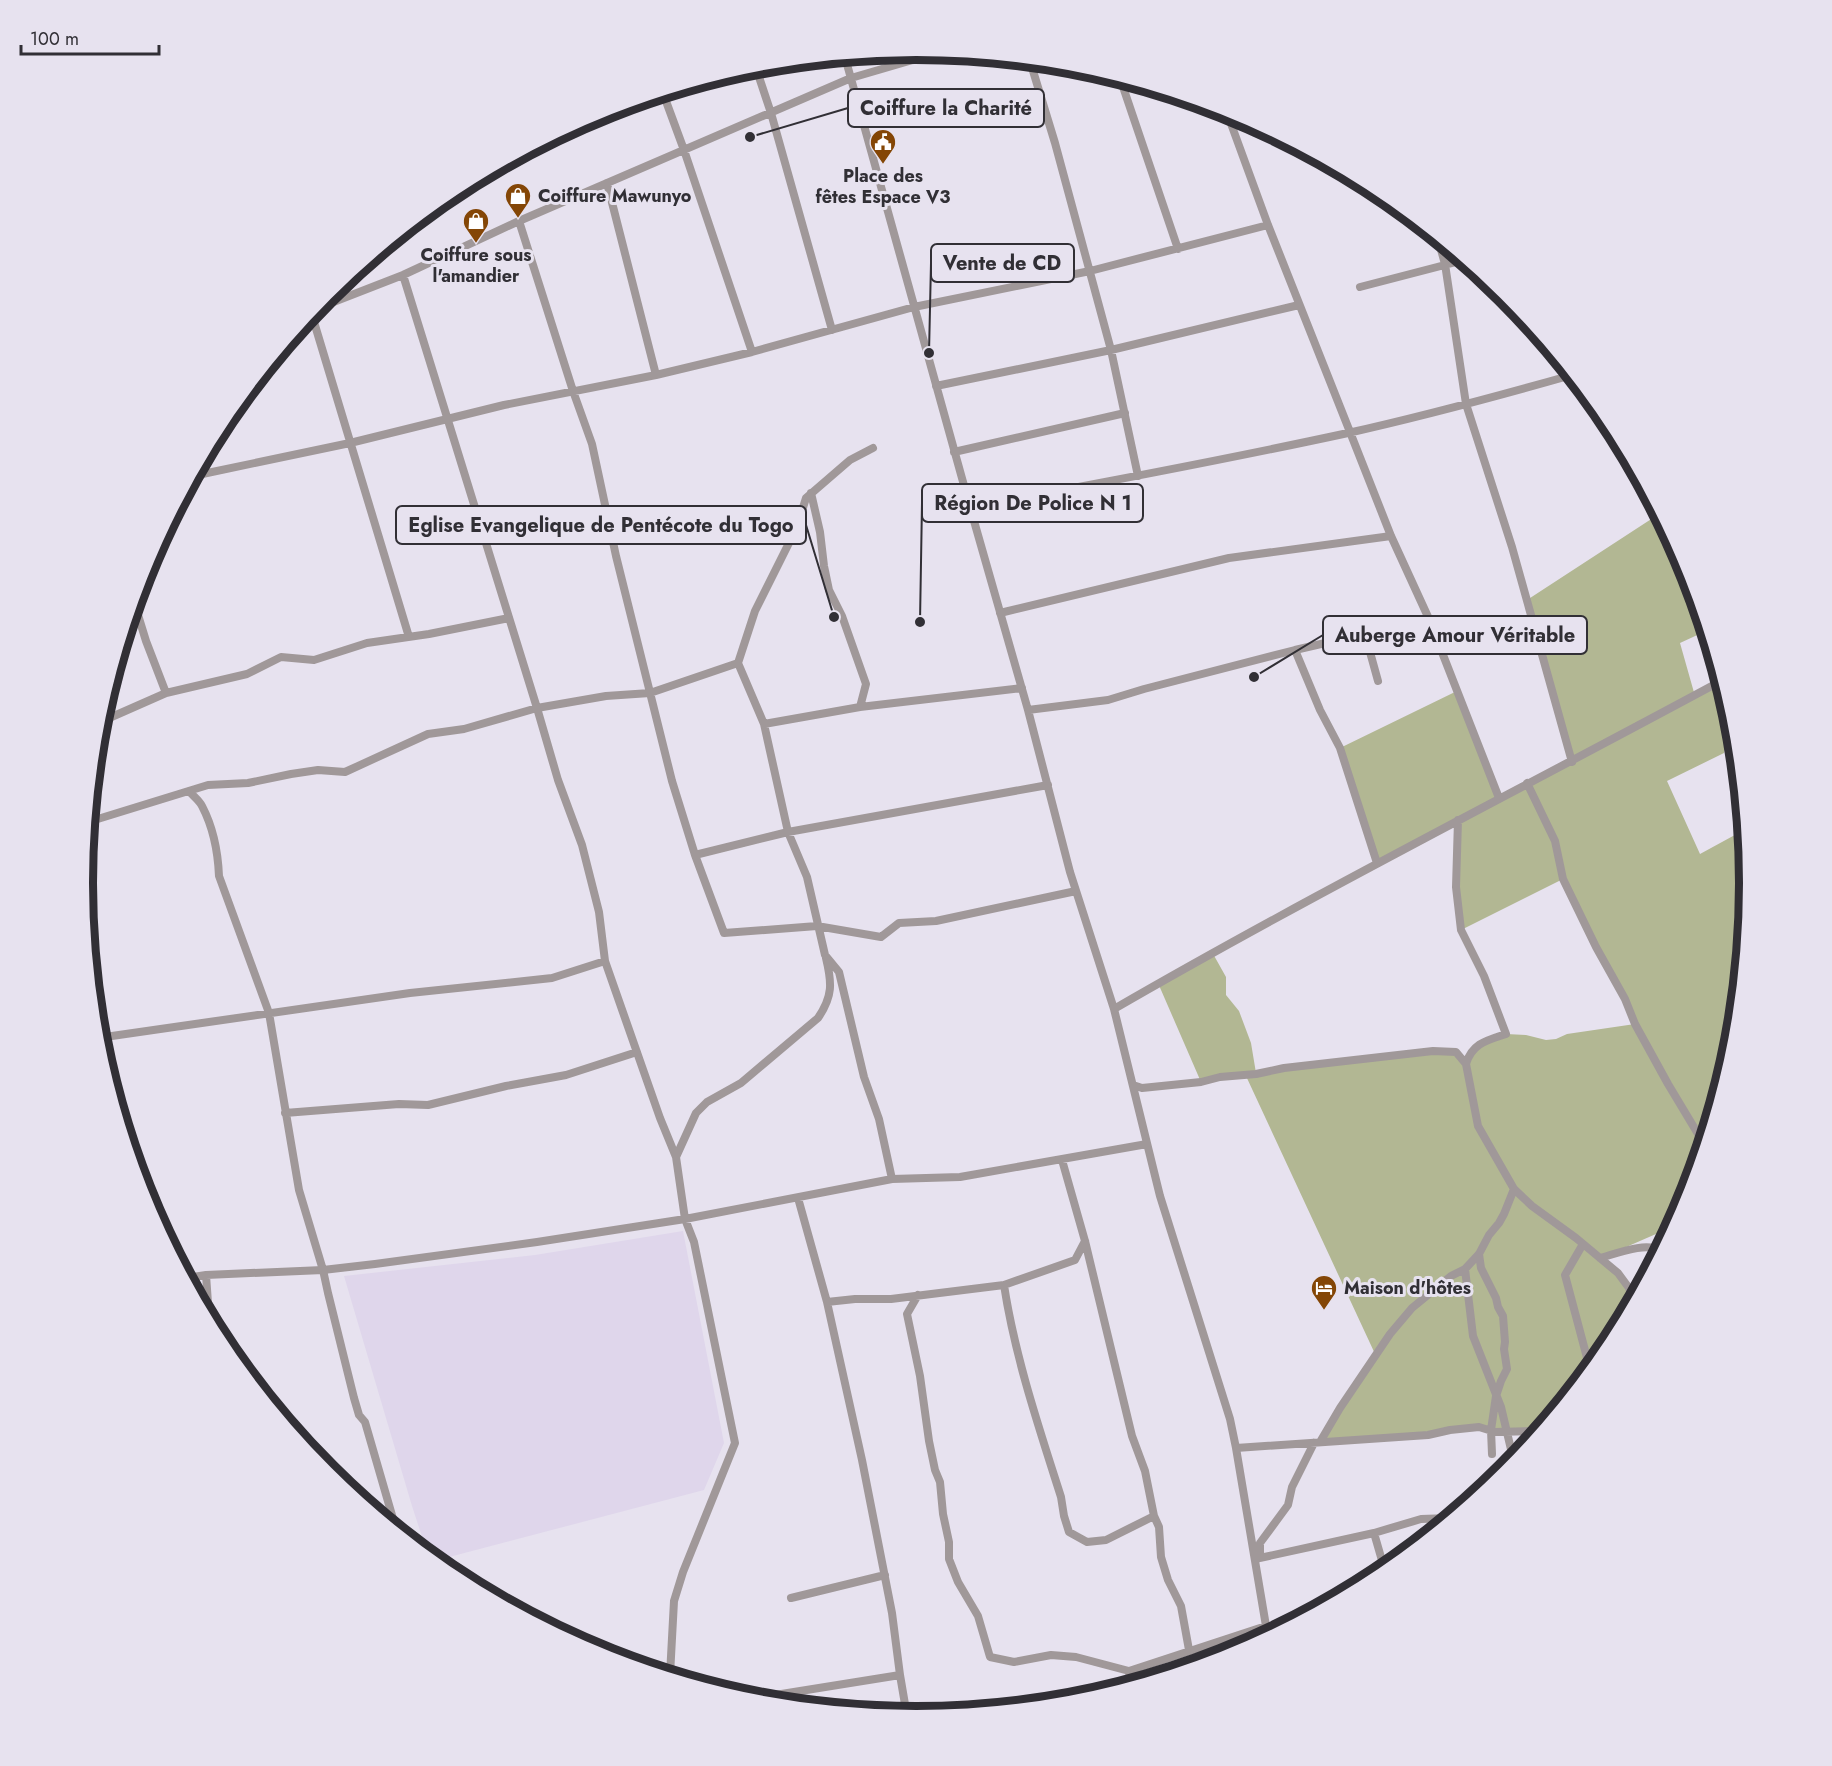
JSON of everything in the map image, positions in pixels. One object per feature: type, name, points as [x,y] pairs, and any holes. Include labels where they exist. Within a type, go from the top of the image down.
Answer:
[{"type":"street","points":[[332,303],[403,275],[519,221],[852,78],[912,60]]},
{"type":"street","points":[[847,63],[954,452],[1022,688],[1076,891],[1114,1009],[1160,1196],[1230,1419],[1258,1559],[1268,1627]]},
{"type":"street","points":[[1032,69],[1055,143],[1111,350],[1138,476]]},
{"type":"street","points":[[758,75],[832,330]]},
{"type":"street","points":[[1123,87],[1178,249]]},
{"type":"street","points":[[665,100],[752,352]]},
{"type":"street","points":[[1231,123],[1299,305],[1391,536],[1429,619],[1499,798]]},
{"type":"street","points":[[607,183],[656,375]]},
{"type":"street","points":[[519,221],[592,444],[616,556],[672,781],[695,855],[724,933],[817,926],[881,938],[899,923],[936,921],[1076,891]]},
{"type":"street","points":[[201,474],[447,420],[504,405],[656,375],[752,352],[914,307],[1090,271],[1268,225]]},
{"type":"street","points":[[1441,249],[1466,404],[1512,547],[1572,762]]},
{"type":"street","points":[[1360,287],[1456,262]]},
{"type":"street","points":[[403,275],[558,780],[582,845],[599,912],[605,962],[676,1157],[685,1219],[694,1242],[735,1443],[674,1600],[670,1668]]},
{"type":"street","points":[[936,386],[1111,350],[1299,305]]},
{"type":"street","points":[[315,321],[409,637]]},
{"type":"street","points":[[970,507],[1138,476],[1350,432],[1565,377]]},
{"type":"street","points":[[954,452],[1125,413]]},
{"type":"street","points":[[676,1157],[696,1113],[707,1102],[741,1083],[818,1018],[827,1005],[831,978],[807,877],[788,832],[764,724],[738,663],[754,611],[798,527],[806,498],[850,460],[873,448]]},
{"type":"street","points":[[811,493],[829,590],[842,616],[866,684],[860,707]]},
{"type":"street","points":[[1000,613],[1229,558],[1391,536]]},
{"type":"street","points":[[138,614],[166,693]]},
{"type":"street","points":[[110,718],[166,693],[247,674],[281,657],[314,660],[367,643],[509,618]]},
{"type":"street","points":[[1028,710],[1108,700],[1295,650],[1429,619]]},
{"type":"street","points":[[1365,634],[1378,681]]},
{"type":"street","points":[[1295,650],[1320,710],[1340,748],[1377,863]]},
{"type":"street","points":[[96,820],[208,785],[248,783],[318,770],[345,772],[428,734],[464,729],[537,708],[606,696],[650,693],[738,663]]},
{"type":"street","points":[[1114,1009],[1212,952],[1714,685]]},
{"type":"street","points":[[764,724],[860,707],[1022,688]]},
{"type":"street","points":[[1527,783],[1555,841],[1563,879],[1596,947],[1625,999],[1635,1024],[1699,1135]]},
{"type":"street","points":[[695,855],[788,832],[1048,785]]},
{"type":"street","points":[[189,791],[201,804],[218,854],[219,876],[269,1013],[299,1190],[323,1270],[354,1398],[359,1415],[365,1422],[393,1518]]},
{"type":"street","points":[[1458,820],[1456,887],[1461,930],[1484,976],[1506,1034],[1476,1046],[1466,1064]]},
{"type":"street","points":[[825,955],[839,972],[864,1077],[879,1119],[892,1179]]},
{"type":"street","points":[[108,1037],[410,993],[552,978],[605,962]]},
{"type":"street","points":[[1133,1085],[1142,1088],[1201,1082],[1284,1068],[1432,1051],[1456,1052],[1466,1064],[1478,1126],[1514,1189],[1532,1206],[1618,1273],[1631,1292]]},
{"type":"street","points":[[285,1113],[399,1104],[428,1105],[506,1086],[566,1075],[637,1052]]},
{"type":"street","points":[[194,1277],[323,1270],[526,1244],[685,1219],[892,1179],[960,1177],[1147,1144]]},
{"type":"street","points":[[1062,1160],[1085,1241],[1132,1436],[1145,1471],[1154,1516],[1159,1527],[1161,1557],[1168,1580],[1181,1606],[1189,1650]]},
{"type":"street","points":[[1258,1559],[1260,1543],[1288,1505],[1292,1487],[1317,1442],[1390,1334],[1412,1308],[1451,1276],[1466,1269],[1479,1254],[1504,1214],[1514,1189]]},
{"type":"street","points":[[798,1198],[827,1302],[862,1460],[892,1613],[905,1706]]},
{"type":"street","points":[[827,1302],[891,1299],[1004,1285],[1075,1260],[1085,1241]]},
{"type":"street","points":[[1583,1244],[1565,1275],[1587,1358]]},
{"type":"street","points":[[1600,1258],[1642,1247],[1654,1247]]},
{"type":"street","points":[[1479,1254],[1481,1268],[1503,1316],[1507,1369],[1496,1396],[1491,1430],[1492,1454]]},
{"type":"street","points":[[1466,1269],[1473,1336],[1501,1407],[1511,1451]]},
{"type":"street","points":[[206,1275],[208,1302]]},
{"type":"street","points":[[1004,1285],[1025,1379],[1061,1497],[1069,1532],[1087,1542],[1106,1540],[1154,1516]]},
{"type":"street","points":[[918,1296],[907,1314],[920,1376],[929,1441],[940,1482],[949,1542],[949,1560],[958,1582],[978,1616],[990,1657],[1014,1662],[1051,1655],[1076,1657],[1129,1671],[1189,1650],[1250,1635]]},
{"type":"street","points":[[1236,1448],[1428,1435],[1479,1427],[1496,1432],[1530,1431]]},
{"type":"street","points":[[1258,1559],[1374,1533],[1422,1519],[1439,1518]]},
{"type":"street","points":[[1374,1533],[1382,1561]]},
{"type":"street","points":[[791,1598],[885,1575]]},
{"type":"street","points":[[1129,1671],[1129,1678]]},
{"type":"street","points":[[782,1695],[900,1675]]},
{"type":"shaded area","points":[[683,1231],[724,1443],[704,1490],[446,1558],[424,1542],[344,1276],[535,1255]]},
{"type":"green space","points":[[1653,518],[1695,618],[1700,634],[1680,643],[1695,696],[1715,686],[1726,743],[1724,753],[1667,781],[1700,854],[1737,834],[1739,883],[1732,990],[1711,1096],[1695,1148],[1661,1232],[1601,1258],[1626,1283],[1630,1292],[1629,1295],[1569,1384],[1531,1430],[1479,1427],[1320,1442],[1376,1356],[1246,1076],[1201,1082],[1158,983],[1212,952],[1226,977],[1226,995],[1239,1011],[1251,1043],[1256,1073],[1456,1052],[1466,1063],[1476,1046],[1506,1034],[1526,1035],[1546,1040],[1567,1034],[1635,1024],[1563,879],[1461,930],[1458,821],[1377,863],[1340,748],[1457,691],[1499,797],[1571,760],[1527,600]]},
{"type":"place","name":"Coiffure la Charité","points":[[750,137]]},
{"type":"place","name":"Place des fêtes Espace V3","points":[[883,165]]},
{"type":"place","name":"Coiffure Mawunyo","points":[[518,219]]},
{"type":"place","name":"Coiffure sous l'amandier","points":[[476,244]]},
{"type":"place","name":"Vente de CD","points":[[929,353]]},
{"type":"place","name":"Eglise Evangelique de Pentécote du Togo","points":[[834,617]]},
{"type":"place","name":"Région De Police N 1","points":[[920,622]]},
{"type":"place","name":"Auberge Amour Véritable","points":[[1254,677]]},
{"type":"place","name":"Maison d'hôtes","points":[[1324,1311]]}]
